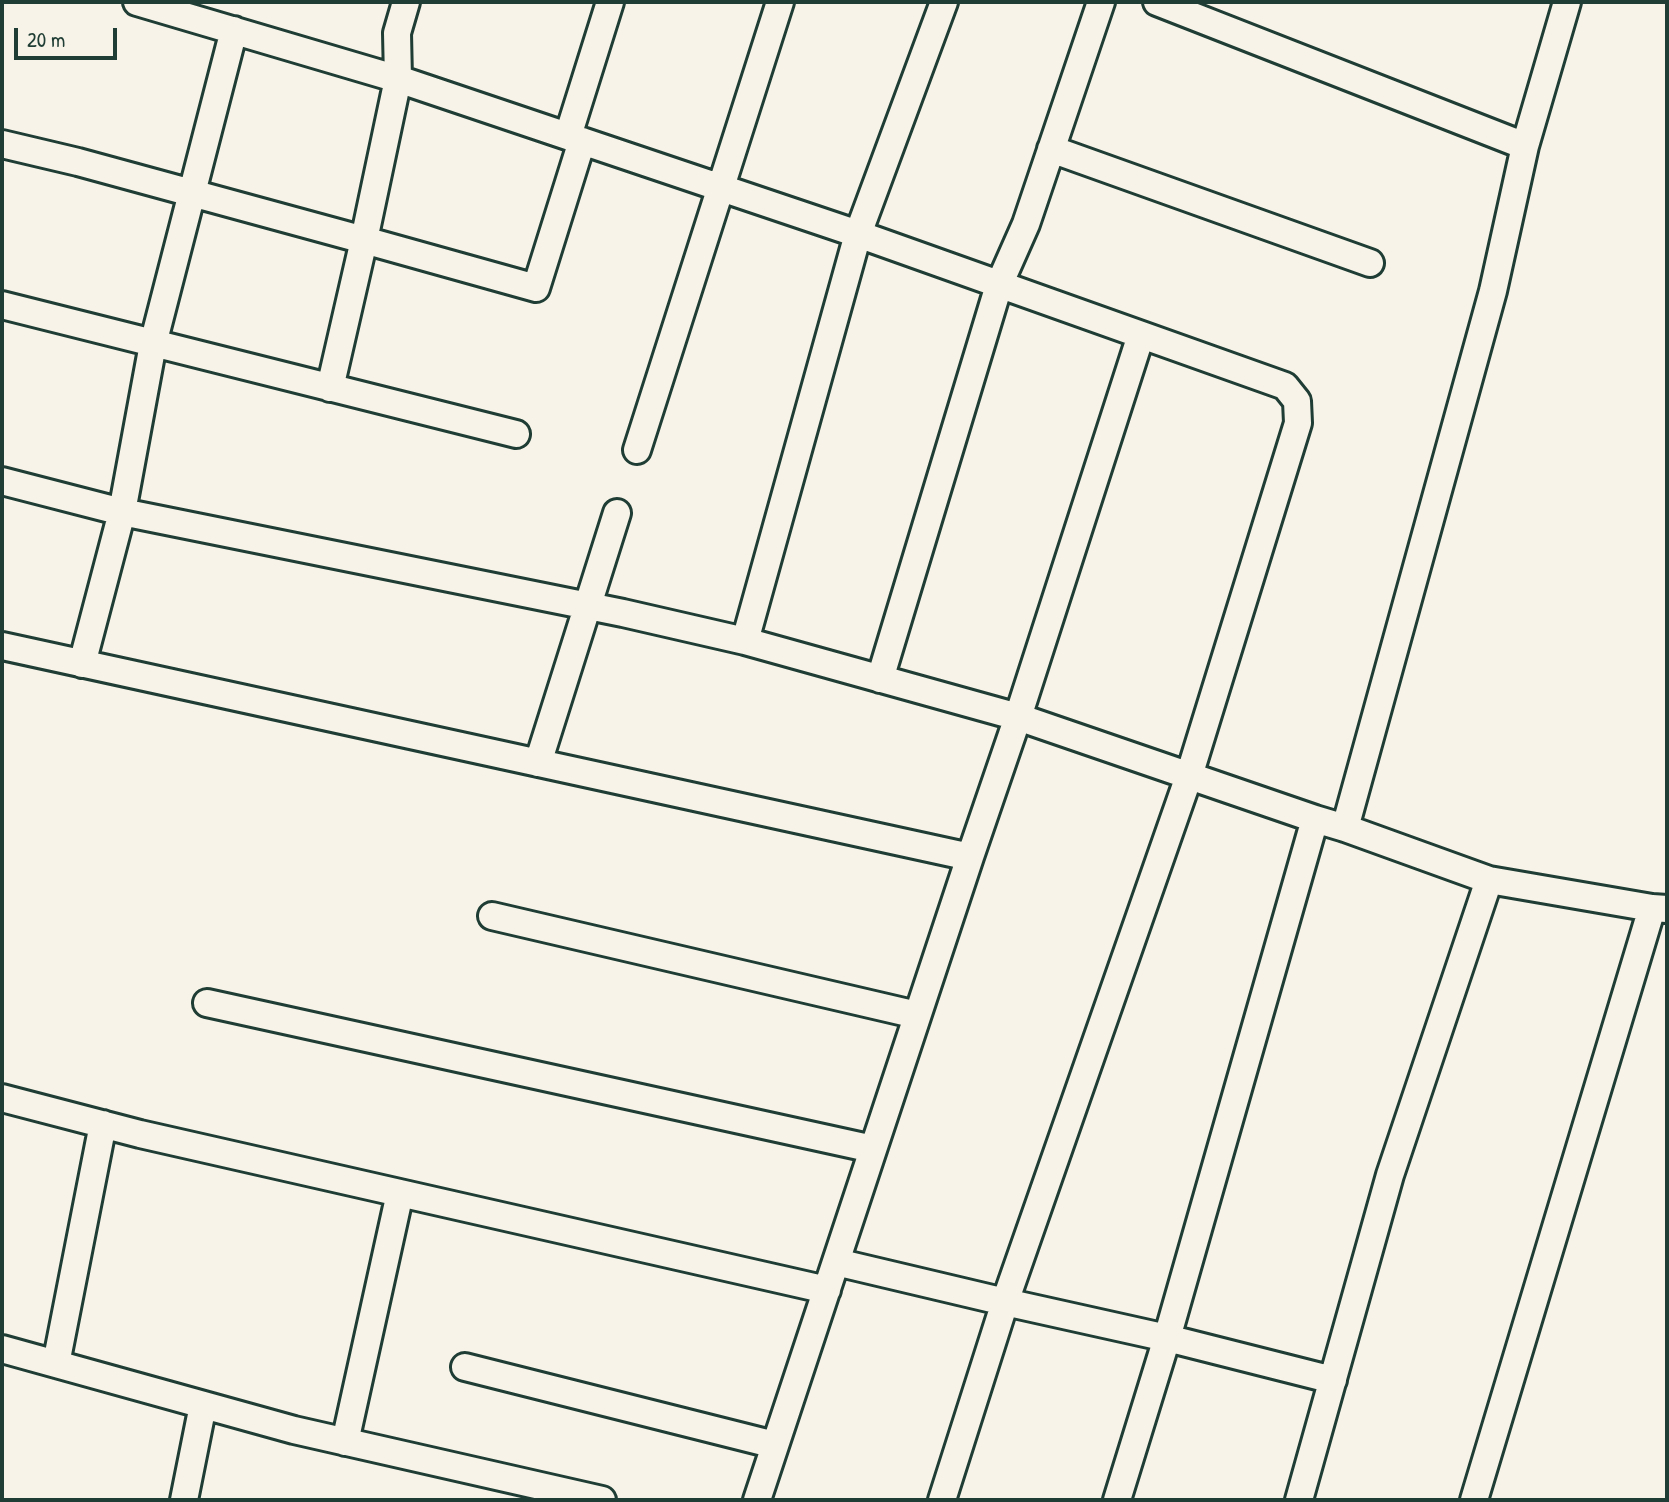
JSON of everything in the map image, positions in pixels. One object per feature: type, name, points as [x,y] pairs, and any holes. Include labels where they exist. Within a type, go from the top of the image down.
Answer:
[{"type":"street","points":[[137,2],[398,79],[858,234],[1285,387],[1297,401],[1298,423],[1189,776],[1004,1302],[942,1500]]},
{"type":"street","points":[[330,388],[398,79],[397,33],[406,2]]},
{"type":"street","points":[[2,144],[192,193],[536,288],[610,2]]},
{"type":"street","points":[[637,450],[780,2]]},
{"type":"street","points":[[745,640],[858,234],[944,2]]},
{"type":"street","points":[[880,679],[999,285],[1026,224],[1101,2]]},
{"type":"street","points":[[1157,2],[1525,146]]},
{"type":"street","points":[[1345,828],[1493,291],[1525,146],[1567,2]]},
{"type":"street","points":[[82,664],[122,512],[153,344],[234,30]]},
{"type":"street","points":[[1051,149],[1370,263]]},
{"type":"street","points":[[2,305],[516,434]]},
{"type":"street","points":[[757,1500],[1018,718],[1141,335]]},
{"type":"street","points":[[2,481],[122,512],[745,640],[1018,718],[1345,828],[1489,880],[1660,909],[1474,1500]]},
{"type":"street","points":[[538,763],[617,513]]},
{"type":"street","points":[[2,646],[970,856]]},
{"type":"street","points":[[1117,1500],[1167,1338],[1315,819]]},
{"type":"street","points":[[1299,1500],[1390,1175],[1489,880]]},
{"type":"street","points":[[492,916],[917,1015]]},
{"type":"street","points":[[207,1003],[873,1149]]},
{"type":"street","points":[[2,1098],[103,1124],[827,1290]]},
{"type":"street","points":[[55,1364],[103,1124]]},
{"type":"street","points":[[345,1442],[400,1193]]},
{"type":"street","points":[[836,1262],[1167,1338],[1333,1380]]},
{"type":"street","points":[[2,1349],[294,1430],[602,1500]]},
{"type":"street","points":[[465,1367],[775,1445]]},
{"type":"street","points":[[184,1500],[203,1405]]}]
